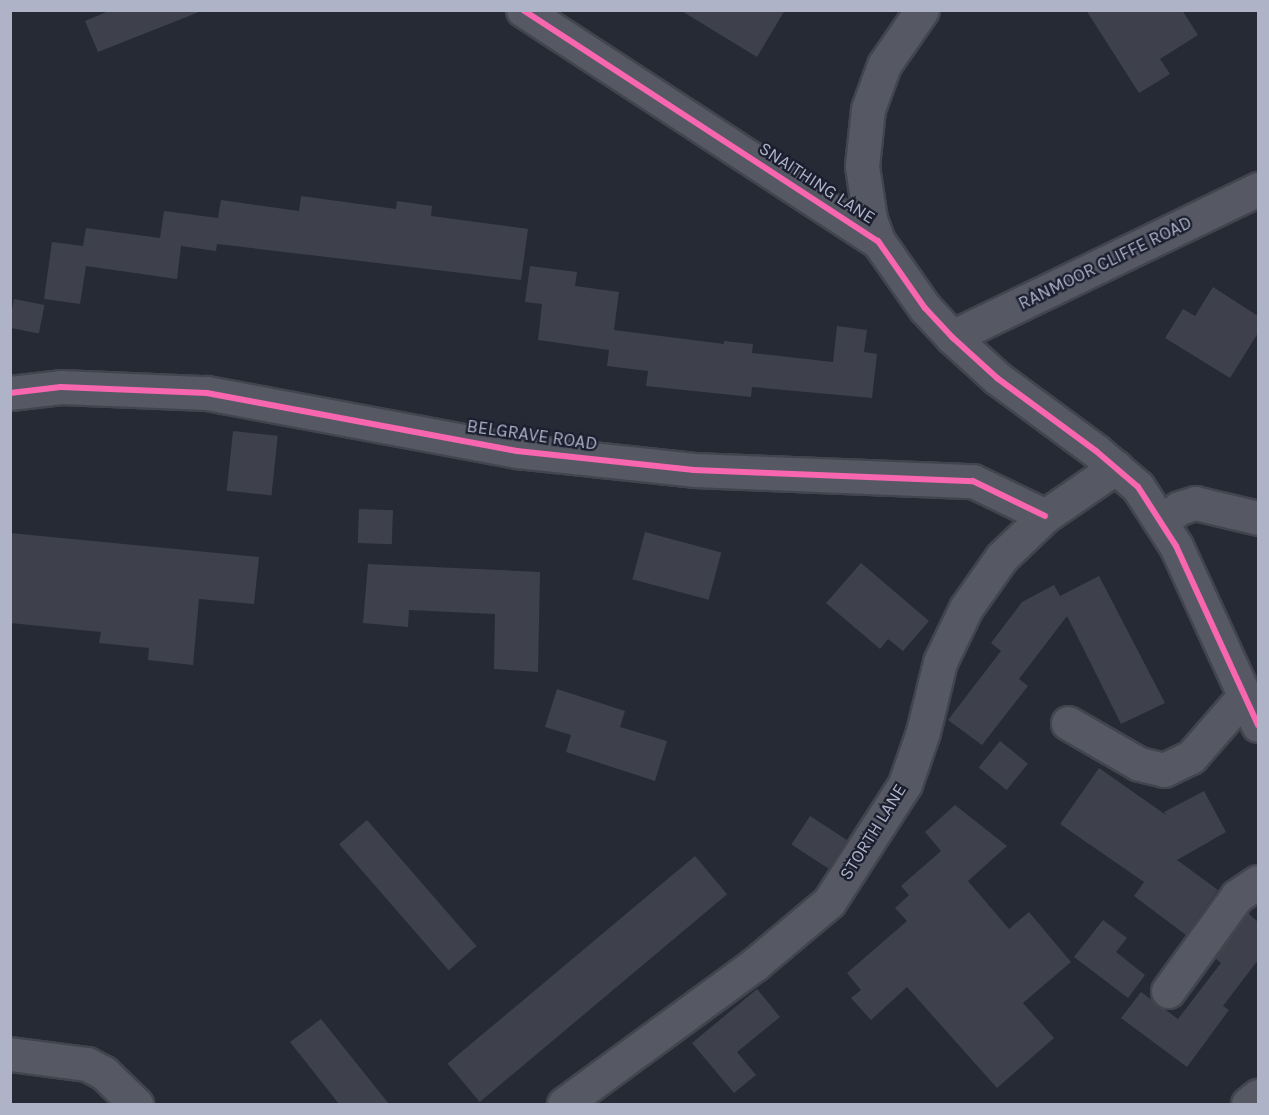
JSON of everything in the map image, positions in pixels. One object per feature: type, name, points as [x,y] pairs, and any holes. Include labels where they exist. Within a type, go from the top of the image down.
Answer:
[{"type":"street","name":"SNAITHING LANE","points":[[523,10],[878,241],[925,308],[952,337],[1049,420],[1116,467],[1138,488],[1162,521],[1208,610],[1258,725]]},
{"type":"street","points":[[878,241],[870,219],[862,166],[868,108],[884,66],[922,10]]},
{"type":"street","name":"RANMOOR CLIFFE ROAD","points":[[952,337],[1258,189]]},
{"type":"street","name":"BELGRAVE ROAD","points":[[10,393],[61,387],[207,393],[529,452],[694,470],[973,481],[1045,516]]},
{"type":"street","name":"STORTH LANE","points":[[564,1104],[755,964],[829,902],[905,784],[923,732],[940,662],[966,608],[1002,557],[1045,516],[1116,467]]},
{"type":"street","points":[[1162,521],[1179,508],[1195,503],[1258,518]]},
{"type":"street","points":[[1068,723],[1139,764],[1164,770],[1191,757],[1245,695]]},
{"type":"street","points":[[1168,990],[1237,896],[1258,882]]},
{"type":"street","points":[[10,1054],[87,1064],[104,1073],[136,1104]]},
{"type":"street","points":[[1248,1104],[1258,1096]]},
{"type":"building","points":[[111,10],[198,10],[199,12],[98,52],[85,21]]},
{"type":"building","points":[[680,10],[785,10],[757,57]]},
{"type":"building","points":[[1086,10],[1182,10],[1198,35],[1160,59],[1170,74],[1139,93]]},
{"type":"building","points":[[301,196],[396,209],[397,201],[432,206],[431,216],[528,229],[521,280],[217,244],[216,251],[181,246],[177,279],[86,266],[80,304],[44,299],[52,242],[83,246],[86,228],[160,238],[164,211],[218,218],[221,200],[299,211]]},
{"type":"building","points":[[530,266],[577,272],[575,286],[619,292],[614,330],[724,344],[724,341],[753,344],[752,353],[833,362],[837,326],[867,330],[864,352],[877,354],[872,398],[752,387],[751,397],[646,386],[648,371],[607,366],[609,350],[538,340],[542,304],[525,302]]},
{"type":"building","points":[[1213,287],[1258,316],[1258,333],[1230,378],[1165,338],[1183,309],[1195,316]]},
{"type":"building","points":[[14,299],[44,305],[39,333],[10,328]]},
{"type":"building","points":[[233,431],[278,436],[271,495],[227,491]]},
{"type":"building","points":[[359,509],[393,510],[392,544],[358,543]]},
{"type":"building","points":[[645,532],[721,552],[709,600],[632,579]]},
{"type":"building","points":[[10,533],[259,557],[254,604],[199,599],[193,665],[148,660],[149,648],[99,643],[101,632],[10,623]]},
{"type":"building","points":[[861,563],[929,621],[903,651],[888,639],[880,649],[826,603]]},
{"type":"building","points":[[368,564],[540,572],[538,672],[494,669],[495,614],[409,610],[408,627],[363,623]]},
{"type":"building","points":[[1099,576],[1165,703],[1121,724],[1067,616],[1019,679],[1028,686],[982,745],[948,720],[1001,651],[991,643],[1022,602],[1054,585],[1060,596]]},
{"type":"building","points":[[557,689],[625,711],[620,727],[667,741],[655,781],[566,752],[571,735],[545,727]]},
{"type":"building","points":[[1000,741],[1028,764],[1007,790],[979,767]]},
{"type":"building","points":[[1099,768],[1166,815],[1164,812],[1204,791],[1226,832],[1177,860],[1218,890],[1186,935],[1134,896],[1144,882],[1060,824]]},
{"type":"building","points":[[955,805],[1007,846],[968,881],[1009,929],[1029,912],[1071,962],[1023,1003],[1054,1038],[997,1088],[907,987],[871,1020],[851,998],[861,990],[847,973],[907,921],[895,908],[909,895],[901,886],[941,851],[925,832]]},
{"type":"building","points":[[810,816],[847,840],[828,868],[791,845]]},
{"type":"building","points":[[367,820],[477,946],[449,970],[339,844]]},
{"type":"building","points":[[695,856],[727,894],[480,1102],[448,1064]]},
{"type":"building","points":[[1248,913],[1258,922],[1258,960],[1223,1006],[1229,1010],[1187,1067],[1121,1018],[1141,992],[1178,1019],[1221,963],[1215,958]]},
{"type":"building","points":[[1103,920],[1127,938],[1116,952],[1145,975],[1128,998],[1074,957]]},
{"type":"building","points":[[757,989],[780,1017],[737,1052],[756,1075],[734,1093],[692,1043]]},
{"type":"building","points":[[321,1019],[389,1104],[339,1104],[290,1042]]},
{"type":"cycle path","points":[[523,10],[878,241],[925,308],[952,337],[997,378],[1096,451],[1138,487],[1176,546],[1258,725]]},
{"type":"cycle path","points":[[10,393],[61,387],[207,393],[517,451],[694,470],[973,481],[1045,516]]}]
